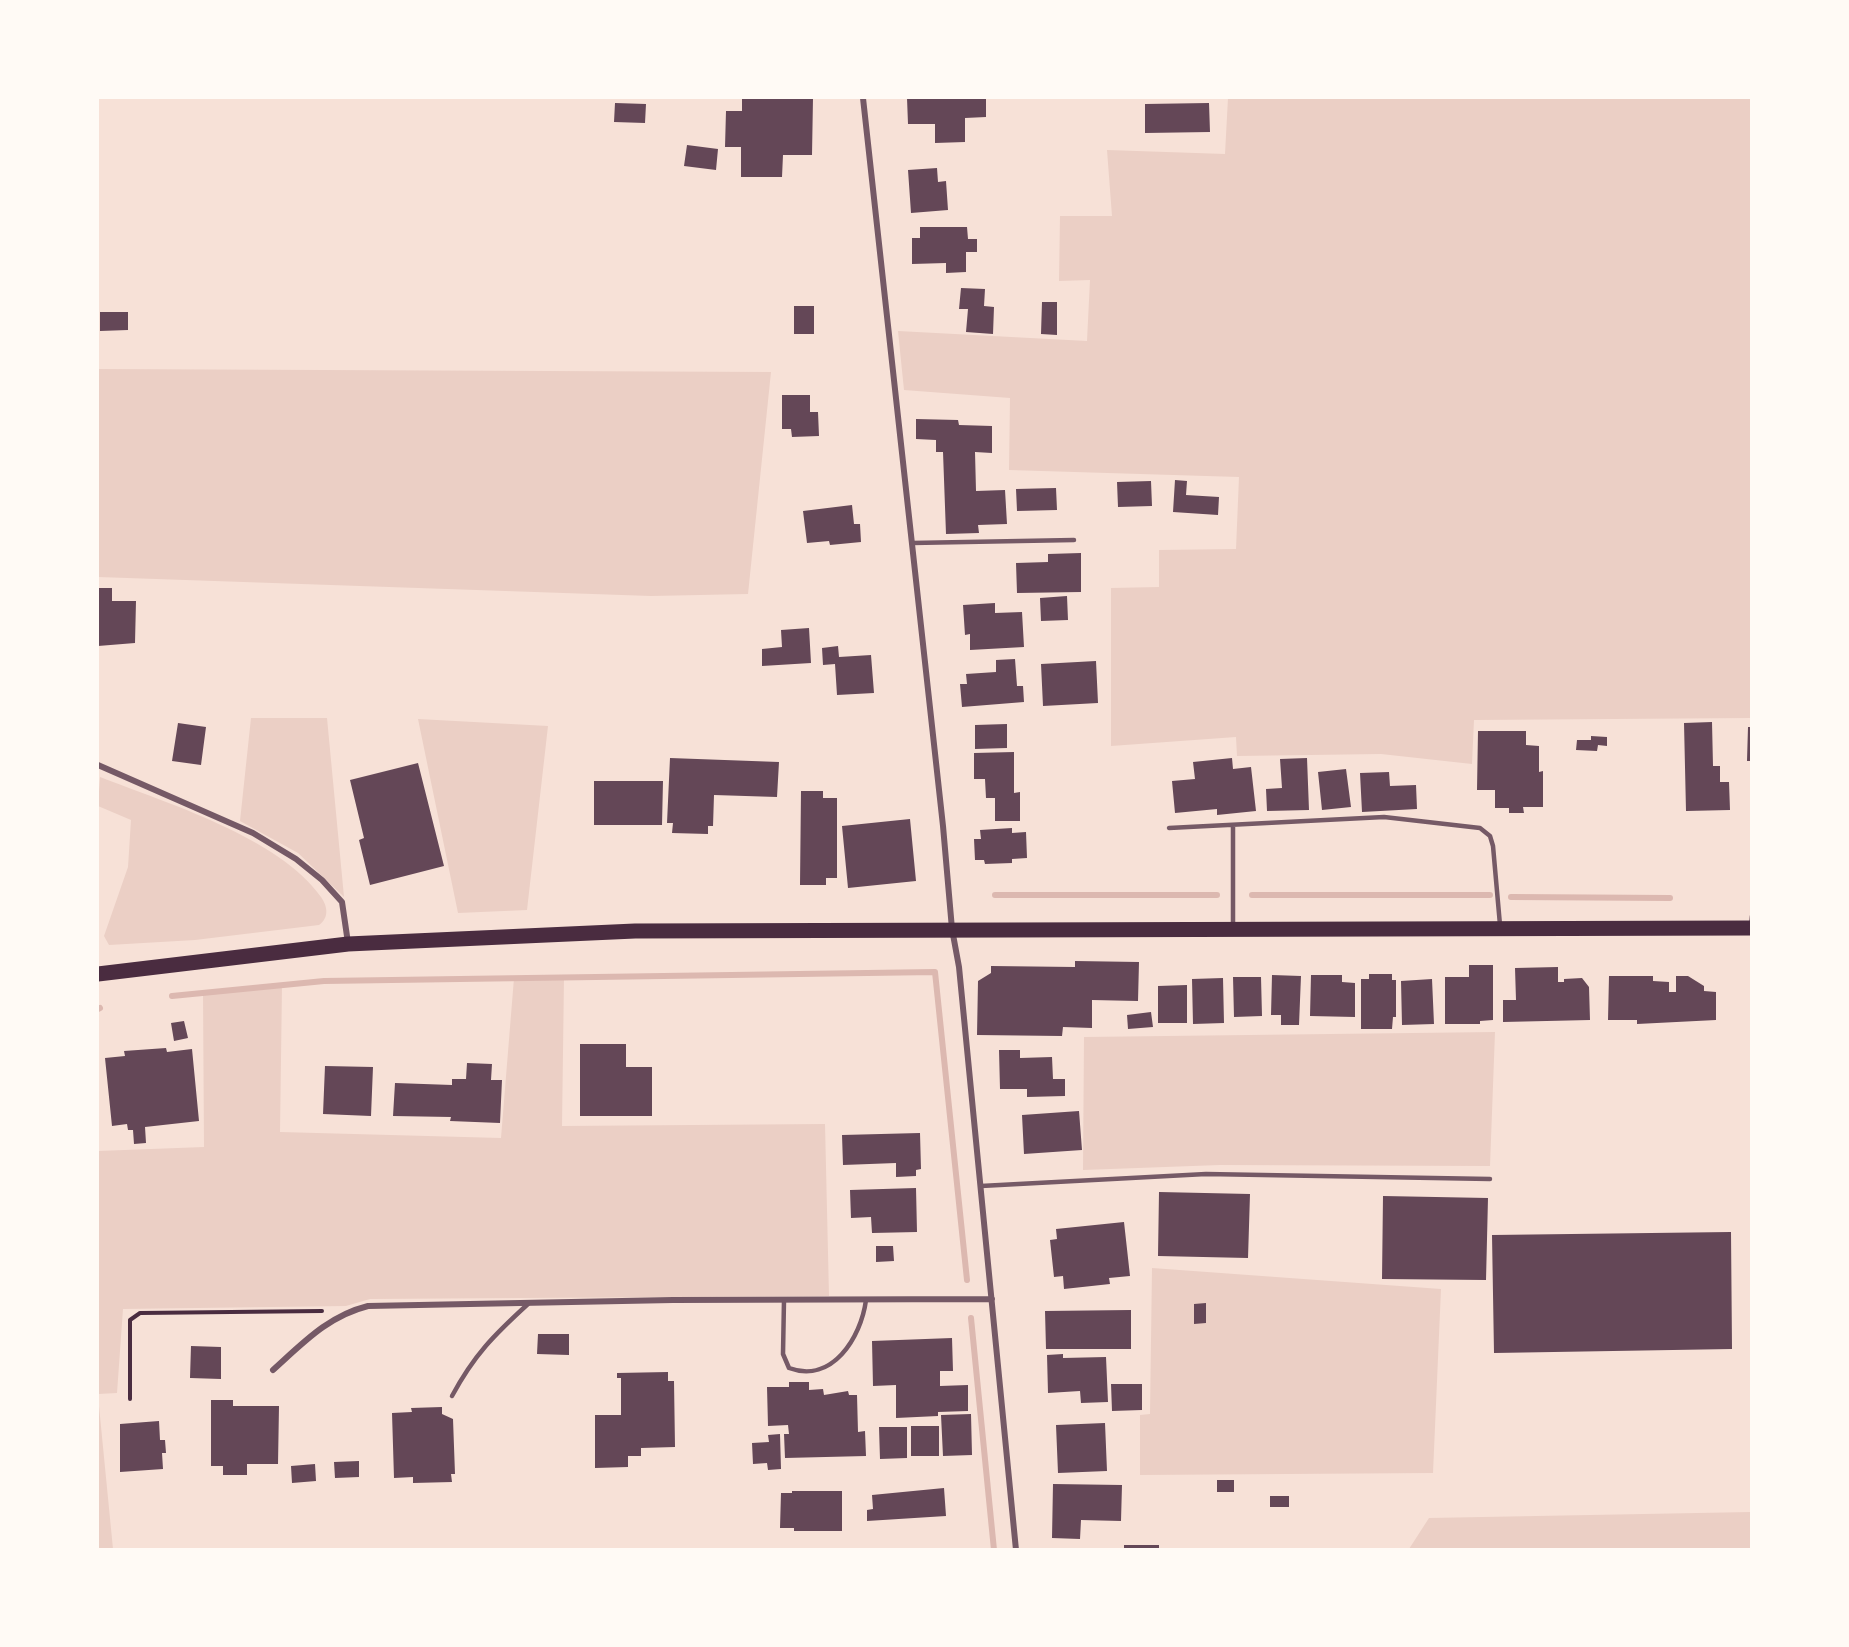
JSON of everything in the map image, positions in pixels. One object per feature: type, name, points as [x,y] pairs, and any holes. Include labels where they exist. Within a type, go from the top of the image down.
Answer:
[{"type":"main road","points":[[98,974],[348,944],[635,931],[1751,928]]},
{"type":"street","points":[[863,98],[952,929],[959,967],[1016,1550]]},
{"type":"street","points":[[98,765],[253,833],[296,859],[322,880],[342,902],[348,944]]},
{"type":"street","points":[[273,1370],[321,1326],[349,1311],[368,1306],[992,1299]]},
{"type":"lane","points":[[912,543],[1074,540]]},
{"type":"lane","points":[[1169,828],[1383,817],[1480,828],[1490,836],[1493,846],[1501,929]]},
{"type":"lane","points":[[1233,826],[1233,929]]},
{"type":"lane","points":[[1751,928],[1752,916]]},
{"type":"lane","points":[[981,1186],[1206,1174],[1490,1179]]},
{"type":"lane","points":[[784,1300],[783,1354],[789,1368],[804,1373],[824,1370],[836,1359],[864,1322],[866,1300]]},
{"type":"lane","points":[[452,1396],[470,1363],[496,1333],[528,1304]]},
{"type":"path","points":[[130,1399],[130,1320],[140,1313],[349,1311]]},
{"type":"shaded area","points":[[1228,98],[1751,98],[1751,718],[1474,720],[1472,764],[1381,754],[1237,756],[1236,737],[1111,746],[1111,588],[1159,587],[1159,550],[1236,549],[1239,477],[1009,470],[1010,398],[904,390],[898,331],[1087,341],[1090,280],[1059,281],[1060,216],[1112,216],[1107,150],[1225,154]]},
{"type":"shaded area","points":[[98,369],[771,372],[748,594],[651,596],[98,577]]},
{"type":"shaded area","points":[[251,718],[327,718],[344,897],[298,853],[240,821]]},
{"type":"shaded area","points":[[418,719],[548,726],[527,910],[458,913]]},
{"type":"shaded area","points":[[100,777],[189,811],[251,840],[279,857],[302,876],[321,897],[326,908],[325,919],[319,925],[195,940],[109,945],[104,936],[128,867],[131,820],[98,806]]},
{"type":"shaded area","points":[[564,977],[562,1126],[825,1124],[829,1296],[370,1299],[346,1306],[123,1309],[117,1393],[98,1394],[98,1151],[204,1147],[203,993],[282,985],[280,1132],[501,1138],[514,978]]},
{"type":"shaded area","points":[[1495,1032],[1490,1166],[1220,1165],[1083,1170],[1084,1037]]},
{"type":"shaded area","points":[[1152,1268],[1441,1289],[1433,1473],[1140,1475],[1140,1415],[1150,1414]]},
{"type":"shaded area","points":[[98,1396],[113,1549],[98,1549]]},
{"type":"shaded area","points":[[1751,1512],[1751,1549],[1409,1549],[1429,1518]]},
{"type":"building","points":[[742,98],[813,98],[812,155],[783,155],[782,177],[741,177],[741,147],[725,147],[726,111],[742,111]]},
{"type":"building","points":[[907,98],[986,98],[986,117],[965,118],[965,142],[935,143],[935,124],[908,124]]},
{"type":"building","points":[[615,103],[646,104],[645,123],[614,122]]},
{"type":"building","points":[[1209,103],[1210,132],[1145,133],[1145,104]]},
{"type":"building","points":[[687,145],[718,149],[716,170],[684,166]]},
{"type":"building","points":[[937,168],[938,182],[946,181],[948,210],[911,213],[908,170]]},
{"type":"building","points":[[920,227],[967,227],[968,239],[977,239],[977,252],[966,252],[966,272],[946,273],[946,263],[912,264],[912,238],[920,238]]},
{"type":"building","points":[[961,288],[985,289],[984,306],[994,307],[993,334],[966,332],[968,309],[959,309]]},
{"type":"building","points":[[1042,302],[1057,302],[1057,335],[1041,334]]},
{"type":"building","points":[[794,306],[814,306],[814,334],[794,334]]},
{"type":"building","points":[[100,312],[128,312],[128,330],[100,331]]},
{"type":"building","points":[[782,395],[810,395],[810,412],[818,412],[819,436],[792,437],[791,429],[782,429]]},
{"type":"building","points":[[916,419],[958,420],[959,425],[992,426],[992,453],[975,452],[976,491],[1005,490],[1007,524],[978,525],[979,533],[946,534],[943,452],[936,452],[936,440],[916,439]]},
{"type":"building","points":[[1175,480],[1187,481],[1186,495],[1219,497],[1218,515],[1173,512]]},
{"type":"building","points":[[1151,481],[1152,506],[1118,507],[1117,482]]},
{"type":"building","points":[[1056,488],[1057,510],[1017,511],[1016,489]]},
{"type":"building","points":[[852,505],[854,524],[860,524],[861,542],[830,545],[829,541],[807,543],[803,511]]},
{"type":"building","points":[[1081,553],[1081,592],[1017,593],[1016,563],[1048,562],[1048,554]]},
{"type":"building","points":[[98,588],[112,588],[112,601],[136,601],[135,643],[98,646]]},
{"type":"building","points":[[1067,596],[1068,620],[1041,621],[1040,598]]},
{"type":"building","points":[[995,603],[995,613],[1022,612],[1024,647],[970,650],[970,634],[965,635],[963,605]]},
{"type":"building","points":[[809,628],[811,663],[762,666],[762,649],[782,647],[781,630]]},
{"type":"building","points":[[838,646],[839,657],[871,655],[874,693],[837,695],[835,664],[823,665],[822,648]]},
{"type":"building","points":[[1015,659],[1017,686],[1023,686],[1024,702],[962,707],[960,684],[967,684],[966,674],[996,672],[996,660]]},
{"type":"building","points":[[1096,661],[1098,703],[1043,706],[1041,664]]},
{"type":"building","points":[[1712,722],[1713,766],[1720,766],[1720,782],[1729,782],[1730,810],[1686,811],[1684,723]]},
{"type":"building","points":[[178,723],[206,727],[201,765],[172,761]]},
{"type":"building","points":[[1007,724],[1007,748],[975,749],[975,725]]},
{"type":"building","points":[[1748,727],[1752,727],[1752,761],[1747,761]]},
{"type":"building","points":[[1478,731],[1526,731],[1526,745],[1539,746],[1539,772],[1543,771],[1543,807],[1523,807],[1524,813],[1509,813],[1509,808],[1495,808],[1495,790],[1477,790]]},
{"type":"building","points":[[1591,736],[1607,737],[1607,746],[1598,745],[1597,751],[1576,750],[1577,740],[1591,740]]},
{"type":"building","points":[[1014,752],[1014,793],[1020,792],[1020,821],[995,821],[995,798],[986,798],[985,779],[974,779],[974,753]]},
{"type":"building","points":[[670,758],[779,762],[777,797],[714,795],[713,826],[708,826],[708,834],[672,833],[673,823],[667,823]]},
{"type":"building","points":[[1232,758],[1233,769],[1251,767],[1256,811],[1217,815],[1217,809],[1175,813],[1172,781],[1195,779],[1193,762]]},
{"type":"building","points":[[1307,758],[1309,810],[1267,811],[1266,789],[1282,788],[1280,759]]},
{"type":"building","points":[[418,763],[444,866],[370,885],[359,840],[364,838],[350,780]]},
{"type":"building","points":[[1346,769],[1351,807],[1322,810],[1318,772]]},
{"type":"building","points":[[1389,772],[1390,786],[1416,785],[1417,809],[1362,812],[1360,773]]},
{"type":"building","points":[[594,781],[663,781],[662,825],[594,825]]},
{"type":"building","points":[[801,791],[823,791],[823,798],[837,798],[837,878],[826,878],[826,885],[800,885]]},
{"type":"building","points":[[910,819],[916,881],[848,888],[842,826]]},
{"type":"building","points":[[1012,828],[1012,833],[1026,832],[1027,858],[1012,859],[1012,863],[985,864],[984,860],[975,860],[974,839],[981,839],[980,830]]},
{"type":"building","points":[[1075,961],[1139,962],[1138,1001],[1092,1000],[1092,1028],[1063,1027],[1062,1036],[977,1035],[978,981],[991,973],[991,966],[1075,967]]},
{"type":"building","points":[[1469,965],[1493,965],[1493,1020],[1480,1021],[1480,1024],[1445,1024],[1445,977],[1469,977]]},
{"type":"building","points":[[1558,967],[1558,982],[1564,982],[1564,979],[1582,978],[1589,987],[1590,1020],[1503,1022],[1503,1000],[1516,1000],[1515,968]]},
{"type":"building","points":[[1369,974],[1392,974],[1392,980],[1396,980],[1396,1017],[1393,1017],[1392,1029],[1361,1029],[1361,979],[1369,979]]},
{"type":"building","points":[[1272,975],[1301,976],[1299,1025],[1281,1025],[1281,1015],[1271,1015]]},
{"type":"building","points":[[1311,975],[1342,975],[1342,982],[1355,983],[1355,1017],[1310,1016]]},
{"type":"building","points":[[1609,976],[1653,976],[1653,981],[1669,982],[1669,992],[1676,992],[1676,976],[1688,976],[1704,986],[1704,991],[1716,992],[1716,1020],[1637,1024],[1637,1020],[1608,1020]]},
{"type":"building","points":[[1233,977],[1261,977],[1262,1016],[1234,1017]]},
{"type":"building","points":[[1223,978],[1224,1023],[1193,1024],[1192,979]]},
{"type":"building","points":[[1432,979],[1434,1024],[1402,1025],[1401,981]]},
{"type":"building","points":[[1187,985],[1187,1023],[1158,1023],[1158,986]]},
{"type":"building","points":[[1151,1012],[1153,1027],[1128,1029],[1127,1015]]},
{"type":"building","points":[[184,1021],[188,1038],[174,1041],[171,1023]]},
{"type":"building","points":[[580,1044],[626,1044],[626,1067],[652,1067],[652,1116],[580,1116]]},
{"type":"building","points":[[166,1048],[167,1052],[192,1049],[199,1121],[145,1127],[146,1143],[134,1144],[133,1130],[128,1130],[127,1124],[112,1126],[105,1058],[125,1056],[124,1051]]},
{"type":"building","points":[[999,1050],[1020,1050],[1020,1058],[1052,1057],[1053,1079],[1065,1079],[1065,1096],[1027,1097],[1027,1089],[1000,1089]]},
{"type":"building","points":[[467,1063],[492,1064],[491,1080],[502,1080],[500,1123],[450,1121],[451,1117],[393,1116],[395,1083],[452,1085],[452,1079],[466,1079]]},
{"type":"building","points":[[325,1066],[373,1067],[371,1116],[323,1114]]},
{"type":"building","points":[[1079,1111],[1082,1150],[1024,1154],[1022,1115]]},
{"type":"building","points":[[920,1133],[921,1169],[916,1170],[916,1176],[896,1177],[896,1163],[843,1165],[842,1135]]},
{"type":"building","points":[[916,1188],[917,1232],[872,1233],[871,1217],[851,1218],[850,1190]]},
{"type":"building","points":[[1159,1192],[1250,1194],[1248,1258],[1158,1256]]},
{"type":"building","points":[[1383,1196],[1488,1198],[1486,1280],[1382,1279]]},
{"type":"building","points":[[1124,1222],[1130,1276],[1109,1278],[1110,1284],[1064,1289],[1063,1276],[1054,1277],[1050,1240],[1057,1239],[1056,1229]]},
{"type":"building","points":[[1731,1232],[1732,1349],[1494,1353],[1492,1235]]},
{"type":"building","points":[[876,1246],[893,1246],[894,1261],[876,1262]]},
{"type":"building","points":[[1206,1303],[1206,1323],[1194,1324],[1194,1304]]},
{"type":"building","points":[[1131,1310],[1131,1349],[1046,1349],[1045,1311]]},
{"type":"building","points":[[538,1334],[569,1334],[569,1355],[537,1354]]},
{"type":"building","points":[[952,1338],[953,1371],[940,1371],[940,1386],[968,1385],[968,1411],[938,1412],[938,1416],[896,1418],[896,1385],[873,1386],[872,1341]]},
{"type":"building","points":[[191,1346],[221,1347],[221,1379],[190,1378]]},
{"type":"building","points":[[1063,1354],[1063,1358],[1106,1357],[1108,1402],[1081,1403],[1080,1391],[1048,1393],[1047,1355]]},
{"type":"building","points":[[668,1372],[668,1381],[674,1381],[675,1447],[641,1448],[641,1456],[628,1456],[628,1467],[595,1468],[595,1415],[621,1415],[621,1378],[617,1378],[617,1373]]},
{"type":"building","points":[[789,1382],[809,1382],[809,1390],[823,1389],[824,1395],[848,1391],[849,1395],[857,1395],[858,1432],[865,1431],[866,1456],[785,1458],[784,1434],[789,1434],[788,1425],[768,1426],[767,1387],[789,1387]]},
{"type":"building","points":[[1111,1384],[1142,1384],[1142,1410],[1112,1411]]},
{"type":"building","points":[[211,1400],[233,1400],[233,1406],[279,1406],[278,1464],[247,1464],[247,1475],[223,1475],[223,1466],[211,1466]]},
{"type":"building","points":[[442,1407],[442,1414],[453,1419],[455,1474],[451,1474],[452,1482],[413,1483],[413,1477],[394,1478],[392,1413],[412,1412],[411,1408]]},
{"type":"building","points":[[971,1414],[972,1455],[943,1456],[941,1415]]},
{"type":"building","points":[[159,1421],[160,1440],[165,1440],[166,1453],[162,1453],[163,1469],[120,1472],[120,1424]]},
{"type":"building","points":[[1105,1423],[1107,1471],[1058,1473],[1056,1425]]},
{"type":"building","points":[[911,1426],[939,1426],[939,1456],[911,1456]]},
{"type":"building","points":[[879,1427],[907,1427],[907,1458],[880,1459]]},
{"type":"building","points":[[780,1434],[781,1469],[768,1470],[767,1463],[753,1464],[752,1443],[769,1442],[768,1435]]},
{"type":"building","points":[[359,1461],[359,1477],[335,1478],[334,1462]]},
{"type":"building","points":[[315,1464],[316,1481],[292,1483],[291,1466]]},
{"type":"building","points":[[1217,1480],[1234,1480],[1234,1492],[1217,1492]]},
{"type":"building","points":[[1053,1484],[1122,1485],[1121,1521],[1081,1520],[1080,1539],[1052,1538]]},
{"type":"building","points":[[944,1488],[946,1516],[867,1521],[867,1510],[873,1509],[872,1495]]},
{"type":"building","points":[[792,1491],[842,1491],[842,1531],[794,1531],[794,1528],[780,1528],[781,1493],[792,1493]]},
{"type":"building","points":[[1270,1496],[1289,1496],[1289,1507],[1270,1507]]},
{"type":"building","points":[[1124,1545],[1159,1545],[1159,1550],[1124,1550]]},
{"type":"waterway","points":[[995,895],[1217,895]]},
{"type":"waterway","points":[[1252,895],[1490,895]]},
{"type":"waterway","points":[[1511,897],[1670,898]]},
{"type":"waterway","points":[[172,996],[324,981],[935,972],[967,1280]]},
{"type":"waterway","points":[[971,1318],[994,1550]]}]
